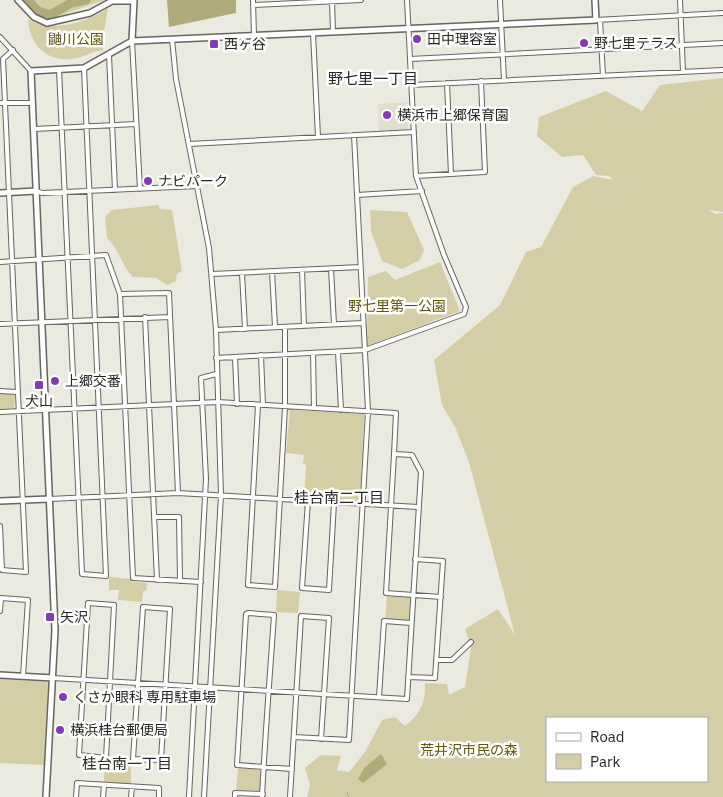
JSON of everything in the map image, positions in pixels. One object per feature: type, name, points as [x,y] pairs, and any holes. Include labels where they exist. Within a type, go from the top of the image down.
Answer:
[{"type":"street","points":[[18,0],[34,17],[47,23],[90,13],[112,1],[134,0],[132,41],[140,189]]},
{"type":"street","points":[[254,36],[253,2],[361,0]]},
{"type":"street","points":[[216,358],[364,350],[464,314],[466,307],[444,255],[416,176],[408,0]]},
{"type":"street","points":[[500,0],[504,80]]},
{"type":"street","points":[[595,0],[602,49],[603,76]]},
{"type":"street","points":[[680,0],[683,72]]},
{"type":"street","points":[[332,1],[333,32]]},
{"type":"street","points":[[31,71],[84,68],[132,41],[723,14]]},
{"type":"street","points":[[313,33],[318,137]]},
{"type":"street","points":[[0,37],[31,71],[55,630],[46,797]]},
{"type":"street","points":[[172,40],[176,79],[198,186],[212,274],[216,330],[221,495],[204,797]]},
{"type":"street","points":[[410,59],[723,43]]},
{"type":"street","points":[[0,526],[2,570],[26,572],[9,192],[2,102],[3,59],[13,50]]},
{"type":"street","points":[[109,55],[116,190]]},
{"type":"street","points":[[59,69],[82,574],[106,576],[84,68]]},
{"type":"street","points":[[411,85],[723,70]]},
{"type":"street","points":[[416,176],[486,172],[481,81]]},
{"type":"street","points":[[447,83],[451,174]]},
{"type":"street","points":[[2,102],[32,102]]},
{"type":"street","points":[[34,128],[136,124]]},
{"type":"street","points":[[189,144],[414,132]]},
{"type":"street","points":[[294,736],[349,740],[368,411],[354,135]]},
{"type":"street","points":[[0,192],[36,191],[42,193],[198,186]]},
{"type":"street","points":[[357,195],[422,191]]},
{"type":"street","points":[[0,262],[106,256],[120,294],[133,578],[202,582]]},
{"type":"street","points":[[212,274],[360,267]]},
{"type":"street","points":[[331,269],[334,324]]},
{"type":"street","points":[[302,270],[304,326]]},
{"type":"street","points":[[272,272],[275,327]]},
{"type":"street","points":[[242,273],[245,328]]},
{"type":"street","points":[[120,294],[169,293],[178,493]]},
{"type":"street","points":[[145,317],[157,580]]},
{"type":"street","points":[[0,324],[170,317]]},
{"type":"street","points":[[216,330],[363,323]]},
{"type":"street","points":[[261,355],[261,405],[248,585],[275,586],[285,406],[287,354],[285,327]]},
{"type":"street","points":[[338,352],[341,410]]},
{"type":"street","points":[[313,353],[314,408]]},
{"type":"street","points":[[235,357],[237,404]]},
{"type":"street","points":[[189,797],[206,495],[204,403],[201,378],[216,374]]},
{"type":"street","points":[[0,391],[17,392]]},
{"type":"street","points":[[0,412],[218,402],[396,413],[386,593],[440,597]]},
{"type":"street","points":[[0,675],[407,699],[421,472],[412,455],[394,454]]},
{"type":"street","points":[[0,501],[178,493],[418,507]]},
{"type":"street","points":[[308,501],[302,588],[329,590],[334,503]]},
{"type":"street","points":[[155,517],[179,517],[180,581]]},
{"type":"street","points":[[408,676],[435,678],[443,561],[415,559]]},
{"type":"street","points":[[0,611],[1,598],[28,600],[23,676]]},
{"type":"street","points":[[88,603],[114,605],[106,758],[79,756],[83,680],[88,603]]},
{"type":"street","points":[[143,607],[170,609],[161,760],[133,759],[138,683],[143,607]]},
{"type":"street","points":[[235,797],[235,793],[262,796],[264,767],[274,614],[248,613],[246,614],[237,765],[264,767],[292,769]]},
{"type":"street","points":[[290,797],[301,616],[328,618],[321,739]]},
{"type":"street","points":[[379,697],[384,621],[411,623]]},
{"type":"street","points":[[436,660],[452,660],[470,642]]},
{"type":"street","points":[[76,797],[77,783],[159,788],[159,797]]},
{"type":"street","points":[[104,785],[104,797]]},
{"type":"street","points":[[131,797],[132,787]]},
{"type":"shaded area","points":[[167,0],[236,0],[236,13],[169,27]]},
{"type":"shaded area","points":[[407,102],[408,127],[406,130],[379,131],[378,104]]},
{"type":"shaded area","points":[[381,754],[387,764],[363,783],[358,779],[364,768]]},
{"type":"green space","points":[[33,0],[76,0],[48,14]]},
{"type":"green space","points":[[83,0],[104,0],[53,18],[62,8]]},
{"type":"green space","name":"鼬川公園","points":[[108,8],[103,38],[103,51],[97,51],[81,57],[61,59],[44,53],[33,39],[28,19],[47,26],[58,26],[80,22]]},
{"type":"green space","name":"荒井沢市民の森","points":[[723,78],[723,212],[709,210],[715,214],[723,213],[723,797],[307,797],[310,785],[305,768],[321,755],[341,756],[337,770],[349,772],[365,752],[382,720],[395,717],[405,726],[415,717],[423,702],[425,683],[447,684],[449,695],[465,687],[471,648],[465,629],[498,609],[515,635],[469,462],[455,427],[442,405],[434,360],[500,305],[526,252],[541,247],[573,187],[593,176],[613,180],[609,176],[596,175],[583,155],[562,157],[537,136],[539,117],[606,91],[642,111],[660,85]]},
{"type":"green space","points":[[158,205],[160,209],[172,210],[182,271],[177,274],[176,281],[167,285],[156,278],[133,277],[115,247],[107,238],[105,217],[112,210]]},
{"type":"green space","points":[[370,210],[407,212],[424,250],[420,260],[402,269],[382,261],[371,231]]},
{"type":"green space","name":"野七里第一公園","points":[[440,262],[460,311],[367,346],[368,277],[386,271],[395,280]]},
{"type":"green space","points":[[0,394],[15,394],[14,408],[0,409]]},
{"type":"green space","points":[[290,410],[364,414],[360,500],[304,497],[306,465],[303,464],[304,455],[286,453]]},
{"type":"green space","points":[[109,577],[132,579],[132,582],[147,583],[146,591],[143,591],[142,602],[118,600],[119,590],[109,590]]},
{"type":"green space","points":[[277,590],[300,592],[298,613],[276,612]]},
{"type":"green space","points":[[387,595],[411,597],[409,620],[385,619]]},
{"type":"green space","points":[[0,679],[48,682],[44,765],[0,763]]},
{"type":"green space","points":[[105,760],[131,761],[131,784],[104,782]]},
{"type":"green space","points":[[238,768],[261,770],[261,791],[236,790]]},
{"type":"waterway","points":[[28,0],[38,11],[50,15],[71,3],[86,0]]},
{"type":"waterway","points":[[347,792],[349,797]]},
{"type":"place","name":"田中理容室","points":[[417,39]]},
{"type":"place","name":"野七里テラス","points":[[584,43]]},
{"type":"place","name":"西ヶ谷","points":[[214,44]]},
{"type":"place","name":"横浜市上郷保育園","points":[[387,115]]},
{"type":"place","name":"ナビパーク","points":[[148,181]]},
{"type":"place","name":"上郷交番","points":[[55,381]]},
{"type":"place","name":"犬山","points":[[39,385]]},
{"type":"place","name":"矢沢","points":[[50,617]]},
{"type":"place","name":"くさか眼科 専用駐車場","points":[[63,697]]},
{"type":"place","name":"横浜桂台郵便局","points":[[60,730]]},
{"type":"district","name":"野七里一丁目","points":[[373,79]]},
{"type":"district","name":"桂台南二丁目","points":[[339,498]]},
{"type":"district","name":"桂台南一丁目","points":[[127,764]]}]
